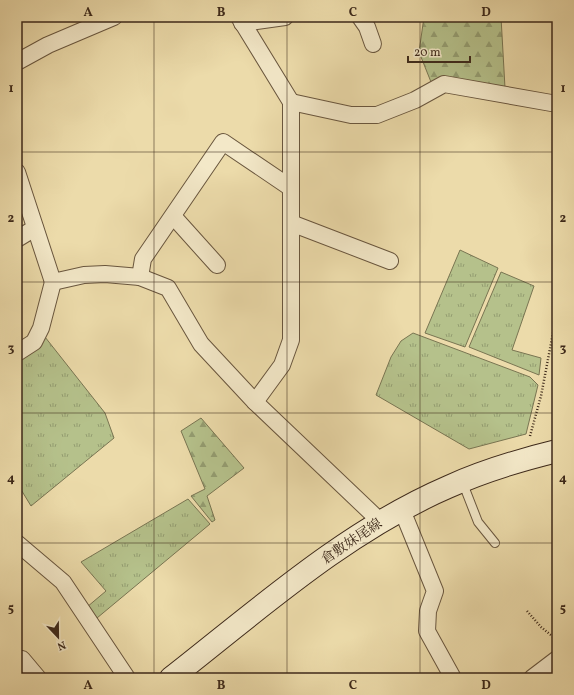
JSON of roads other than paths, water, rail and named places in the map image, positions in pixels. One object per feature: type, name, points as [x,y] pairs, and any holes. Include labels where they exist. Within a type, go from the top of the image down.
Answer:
[{"type":"main road","name":"倉敷妹尾線","points":[[171,678],[303,575],[380,522],[462,481],[531,457],[557,451]]},
{"type":"street","points":[[17,62],[48,45],[114,17]]},
{"type":"street","points":[[255,402],[282,365],[291,340],[291,102],[240,20],[285,17]]},
{"type":"street","points":[[360,17],[367,27],[374,44]]},
{"type":"street","points":[[291,102],[351,115],[377,115],[415,100],[444,84],[557,104]]},
{"type":"street","points":[[140,277],[143,259],[223,142],[291,188]]},
{"type":"street","points":[[17,172],[53,282],[41,328],[34,342],[17,353]]},
{"type":"street","points":[[173,216],[217,265]]},
{"type":"street","points":[[291,222],[390,261]]},
{"type":"street","points":[[17,239],[35,228]]},
{"type":"street","points":[[53,282],[84,275],[105,274],[140,277],[168,288],[201,344],[255,402],[380,522]]},
{"type":"street","points":[[402,510],[435,591],[428,611],[427,631],[453,678]]},
{"type":"street","points":[[17,543],[63,582],[127,678]]},
{"type":"street","points":[[22,659],[38,678]]},
{"type":"street","points":[[532,678],[557,659]]},
{"type":"lane","points":[[462,481],[478,522],[495,543]]}]
